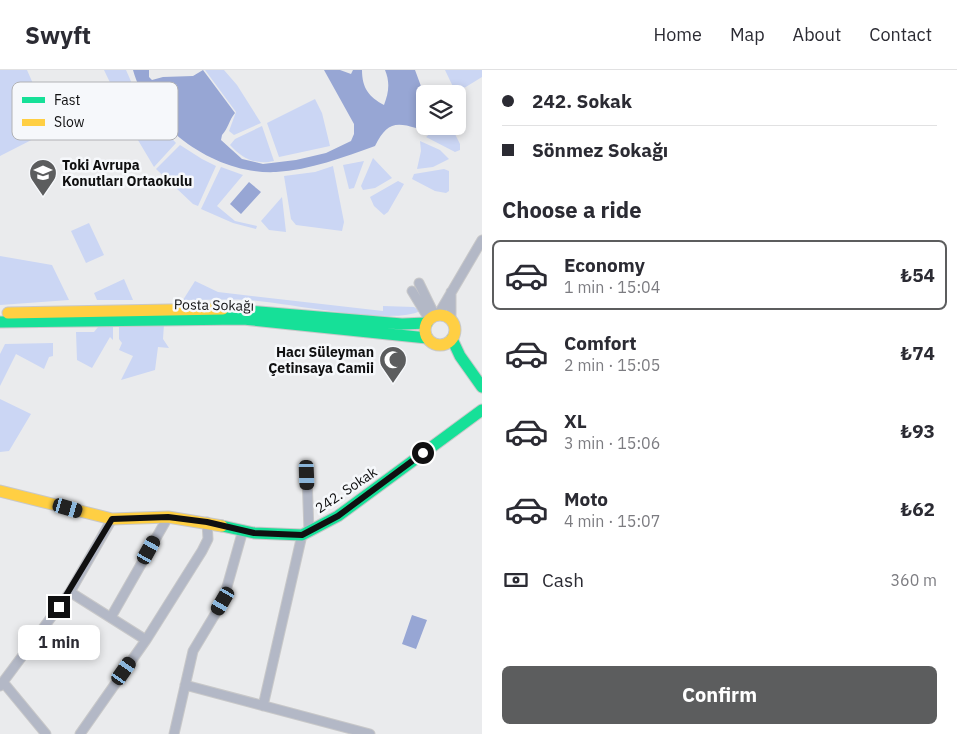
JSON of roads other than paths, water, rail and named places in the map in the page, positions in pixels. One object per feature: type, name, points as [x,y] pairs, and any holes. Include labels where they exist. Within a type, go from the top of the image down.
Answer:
[{"type":"street","points":[[448,342],[436,344],[427,338],[425,331],[482,240]]},
{"type":"street","points":[[418,283],[432,318]]},
{"type":"street","points":[[412,291],[432,318],[451,320]]},
{"type":"street","points":[[448,342],[455,329],[451,320],[451,292]]},
{"type":"street","name":"Posta Sokağı","points":[[0,313],[223,309],[402,324],[432,318]]},
{"type":"street","name":"Posta Sokağı","points":[[0,322],[243,319],[427,338]]},
{"type":"street","points":[[448,342],[482,387]]},
{"type":"street","name":"242. Sokak","points":[[306,533],[338,516],[482,410]]},
{"type":"street","points":[[263,706],[306,533],[307,475]]},
{"type":"street","points":[[0,491],[112,519],[168,517],[207,522],[254,533],[306,533]]},
{"type":"street","points":[[111,617],[168,517]]},
{"type":"street","points":[[46,734],[1,683],[70,592],[112,519]]},
{"type":"street","points":[[80,734],[146,640],[202,551],[208,538],[207,522]]},
{"type":"street","points":[[174,734],[193,651],[223,601],[243,530]]},
{"type":"street","points":[[70,592],[146,640]]},
{"type":"street","points":[[185,685],[370,734]]},
{"type":"place","name":"Toki Avrupa Konutları Ortaokulu","points":[[43,197]]},
{"type":"place","name":"Hacı Süleyman Çetinsaya Camii","points":[[393,384]]}]
